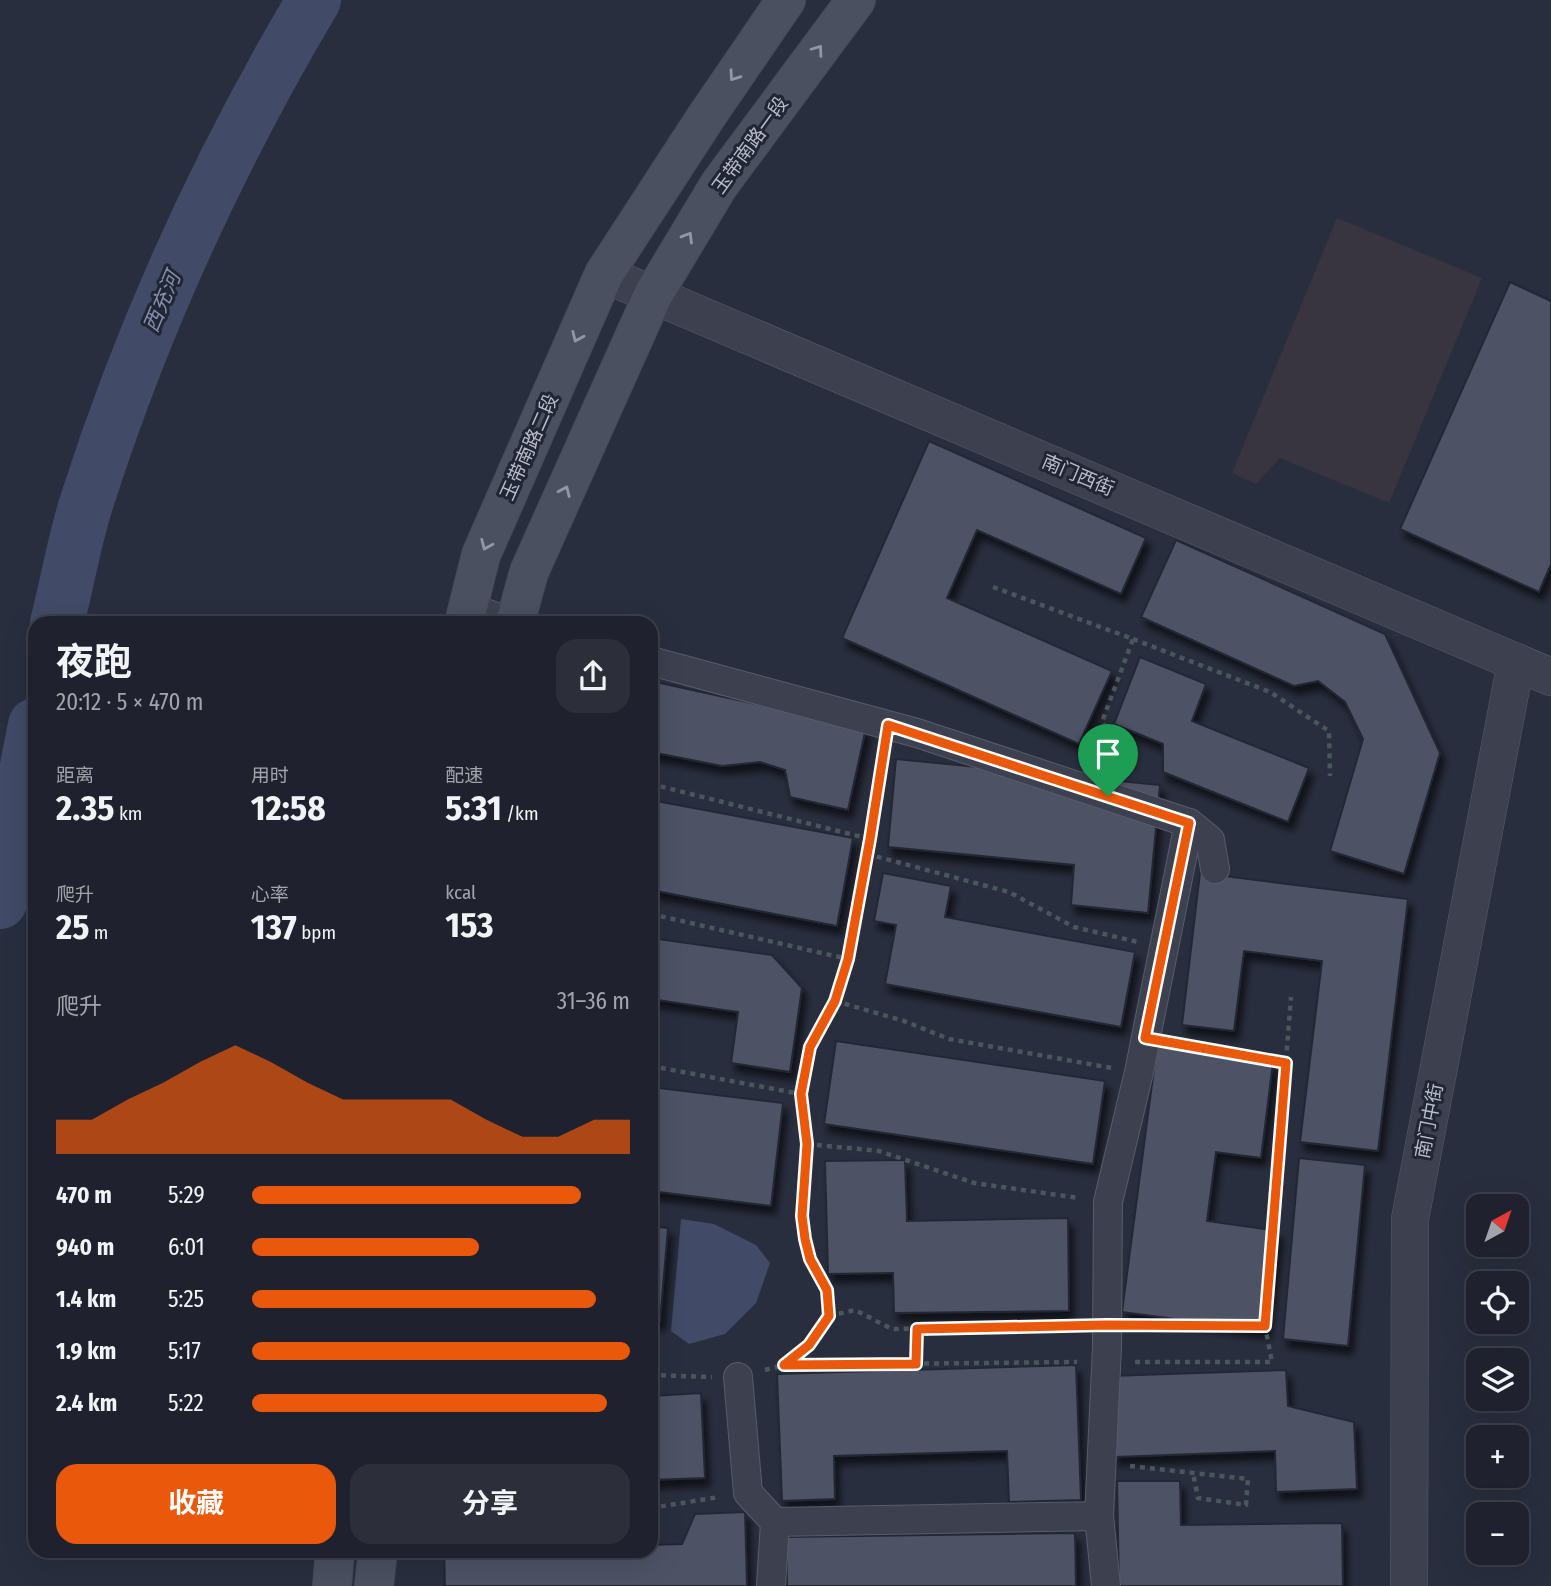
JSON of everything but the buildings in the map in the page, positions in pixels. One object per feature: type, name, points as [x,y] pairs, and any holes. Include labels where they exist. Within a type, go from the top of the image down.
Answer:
[{"type":"main road","points":[[604,274],[786,0]]},
{"type":"main road","name":"玉带南路一段","points":[[653,295],[719,185],[856,0]]},
{"type":"main road","name":"玉带南路二段","points":[[466,615],[481,555],[604,274]]},
{"type":"main road","points":[[516,616],[529,572],[653,295]]},
{"type":"main road","points":[[332,1586],[334,1558]]},
{"type":"main road","points":[[374,1586],[377,1558]]},
{"type":"street","name":"南门西街","points":[[604,274],[1551,677]]},
{"type":"street","name":"南门中街","points":[[1409,1586],[1410,1219],[1516,662]]},
{"type":"street","points":[[658,663],[888,725],[1189,823],[1210,840],[1215,869]]},
{"type":"street","points":[[1106,1586],[1099,1516],[1106,1362],[1108,1202],[1139,1072],[1189,823]]},
{"type":"street","points":[[738,1377],[748,1493],[775,1522],[771,1586]]},
{"type":"street","points":[[775,1522],[1099,1516]]},
{"type":"path","points":[[993,587],[1270,692],[1329,731],[1330,776]]},
{"type":"path","points":[[1108,796],[1128,756],[1102,722],[1133,639]]},
{"type":"path","points":[[784,1365],[809,1345],[829,1316],[827,1290],[810,1259],[802,1216],[807,1144],[801,1094],[810,1047],[835,1001],[848,959],[888,725]]},
{"type":"path","points":[[658,786],[870,839]]},
{"type":"path","points":[[867,854],[1009,892],[1074,927],[1163,948]]},
{"type":"path","points":[[658,916],[848,959]]},
{"type":"path","points":[[658,1375],[738,1377],[784,1365],[1272,1362],[1265,1326],[1291,997]]},
{"type":"path","points":[[835,1001],[904,1021],[949,1039],[1139,1072]]},
{"type":"path","points":[[1145,1038],[1286,1063]]},
{"type":"path","points":[[658,1067],[801,1094]]},
{"type":"path","points":[[807,1144],[879,1151],[974,1183],[1108,1202]]},
{"type":"path","points":[[829,1316],[855,1310],[892,1329],[1107,1325],[1265,1326]]},
{"type":"path","points":[[916,1364],[917,1329]]},
{"type":"path","points":[[1102,1463],[1248,1479],[1246,1505],[1198,1498],[1193,1473]]},
{"type":"path","points":[[658,1507],[748,1493]]},
{"type":"shaded area","points":[[1337,218],[1482,278],[1389,503],[1280,458],[1256,484],[1232,473]]},
{"type":"water","points":[[681,1219],[714,1224],[756,1245],[770,1263],[756,1303],[725,1334],[689,1344],[671,1331]]},
{"type":"waterway","name":"西充河","points":[[59,616],[86,504],[108,438],[158,309],[215,182],[314,0]]},
{"type":"waterway","name":"西充河","points":[[0,902],[28,760]]},
{"type":"route","points":[[888,725],[1108,796],[1189,823],[1145,1038],[1286,1063],[1265,1326],[1107,1325],[917,1329],[916,1364],[784,1365],[809,1345],[829,1316],[827,1290],[810,1259],[802,1216],[807,1144],[801,1094],[810,1047],[835,1001],[848,959],[888,725]]}]
